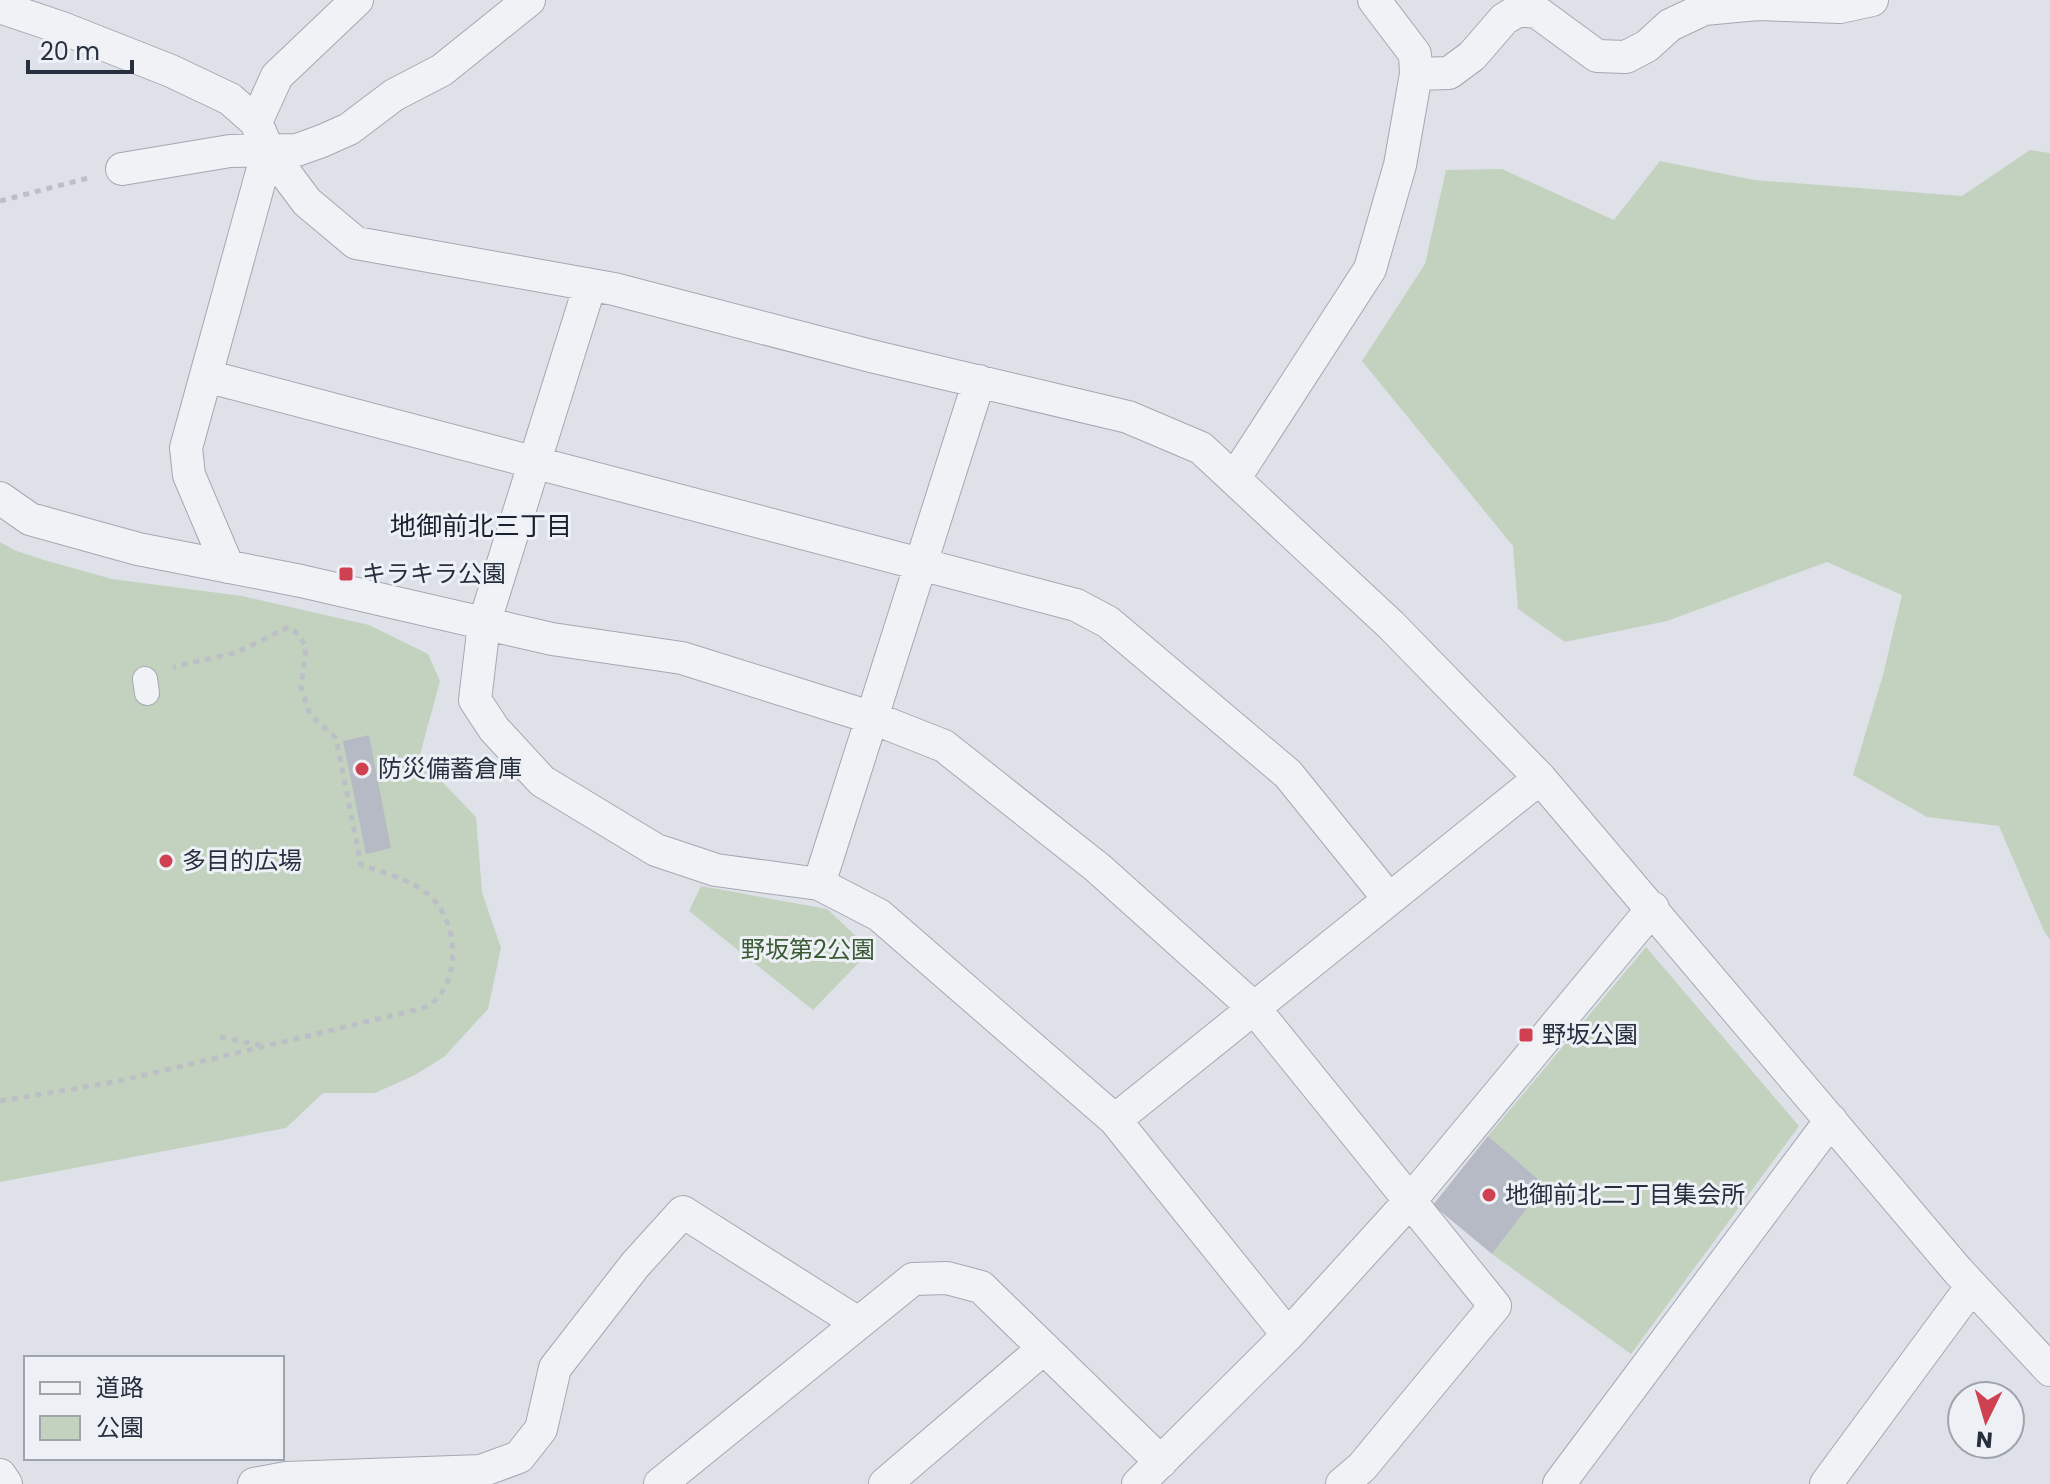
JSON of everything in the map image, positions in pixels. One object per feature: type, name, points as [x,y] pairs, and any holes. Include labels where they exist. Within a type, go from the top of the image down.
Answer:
[{"type":"street","points":[[228,567],[189,475],[186,448],[277,76],[357,0]]},
{"type":"street","points":[[122,169],[230,151],[262,136],[297,150],[349,129],[394,95],[442,70],[529,0]]},
{"type":"street","points":[[1234,479],[1370,269],[1400,165],[1416,74],[1415,54],[1374,0]]},
{"type":"street","points":[[1416,74],[1449,73],[1472,56],[1504,19],[1519,10],[1537,12],[1597,56],[1626,57],[1647,46],[1670,25],[1704,9],[1758,4],[1840,7],[1872,0]]},
{"type":"street","points":[[0,7],[171,71],[230,99],[262,136],[307,202],[356,243],[590,285],[1128,417],[1201,448],[1391,625],[1540,778],[1972,1286],[2050,1370]]},
{"type":"street","points":[[590,285],[484,624],[475,700],[494,729],[542,781],[656,850],[716,870],[819,884],[879,915],[1115,1120],[1288,1335]]},
{"type":"street","points":[[206,376],[1076,605],[1108,622],[1288,774],[1389,899]]},
{"type":"street","points":[[819,884],[979,381]]},
{"type":"street","points":[[0,498],[30,519],[138,549],[552,639],[682,658],[873,718],[944,746],[1098,868],[1254,1008],[1495,1306],[1362,1467],[1342,1484]]},
{"type":"street","points":[[1115,1120],[1540,778]]},
{"type":"street","points":[[660,1484],[913,1279],[947,1278],[981,1287],[1044,1348],[1149,1473],[1288,1335],[1409,1202],[1653,908]]},
{"type":"street","points":[[1559,1484],[1831,1120]]},
{"type":"street","points":[[254,1484],[286,1478],[481,1471],[519,1457],[541,1429],[555,1368],[635,1265],[683,1212],[858,1323]]},
{"type":"street","points":[[1826,1484],[1972,1286]]},
{"type":"street","points":[[885,1484],[1044,1348]]},
{"type":"street","points":[[0,1475],[6,1484]]},
{"type":"path","points":[[0,201],[122,169]]},
{"type":"path","points":[[0,1101],[120,1081],[407,1012],[431,1004],[445,984],[452,961],[452,938],[444,914],[431,897],[414,884],[361,865],[336,738],[310,715],[301,688],[306,647],[298,634],[289,627],[235,653],[173,667]]},
{"type":"path","points":[[220,1037],[265,1046]]},
{"type":"green space","points":[[2030,150],[2050,153],[2050,940],[1999,826],[1927,817],[1853,775],[1883,675],[1902,595],[1827,562],[1667,621],[1565,642],[1518,609],[1513,546],[1362,361],[1425,264],[1446,170],[1502,169],[1614,220],[1660,161],[1754,180],[1962,196]]},
{"type":"green space","points":[[0,542],[44,560],[112,579],[242,596],[369,625],[428,654],[440,681],[419,758],[476,817],[482,892],[501,948],[488,1009],[444,1057],[413,1076],[375,1093],[323,1093],[286,1128],[0,1182]]},
{"type":"green space","name":"野坂第2公園","points":[[701,886],[827,909],[871,950],[813,1010],[689,911]]},
{"type":"green space","points":[[1646,947],[1799,1126],[1631,1354],[1492,1254],[1545,1185],[1488,1136]]},
{"type":"building","name":"防災備蓄倉庫","points":[[369,735],[391,848],[366,854],[343,741]]},
{"type":"building","name":"地御前北二丁目集会所","points":[[1488,1136],[1545,1185],[1492,1254],[1433,1205]]},
{"type":"place","name":"キラキラ公園","points":[[346,574]]},
{"type":"place","name":"防災備蓄倉庫","points":[[362,769]]},
{"type":"place","name":"多目的広場","points":[[166,861]]},
{"type":"place","name":"野坂公園","points":[[1526,1035]]},
{"type":"place","name":"地御前北二丁目集会所","points":[[1489,1195]]},
{"type":"district","name":"地御前北三丁目","points":[[481,526]]}]
